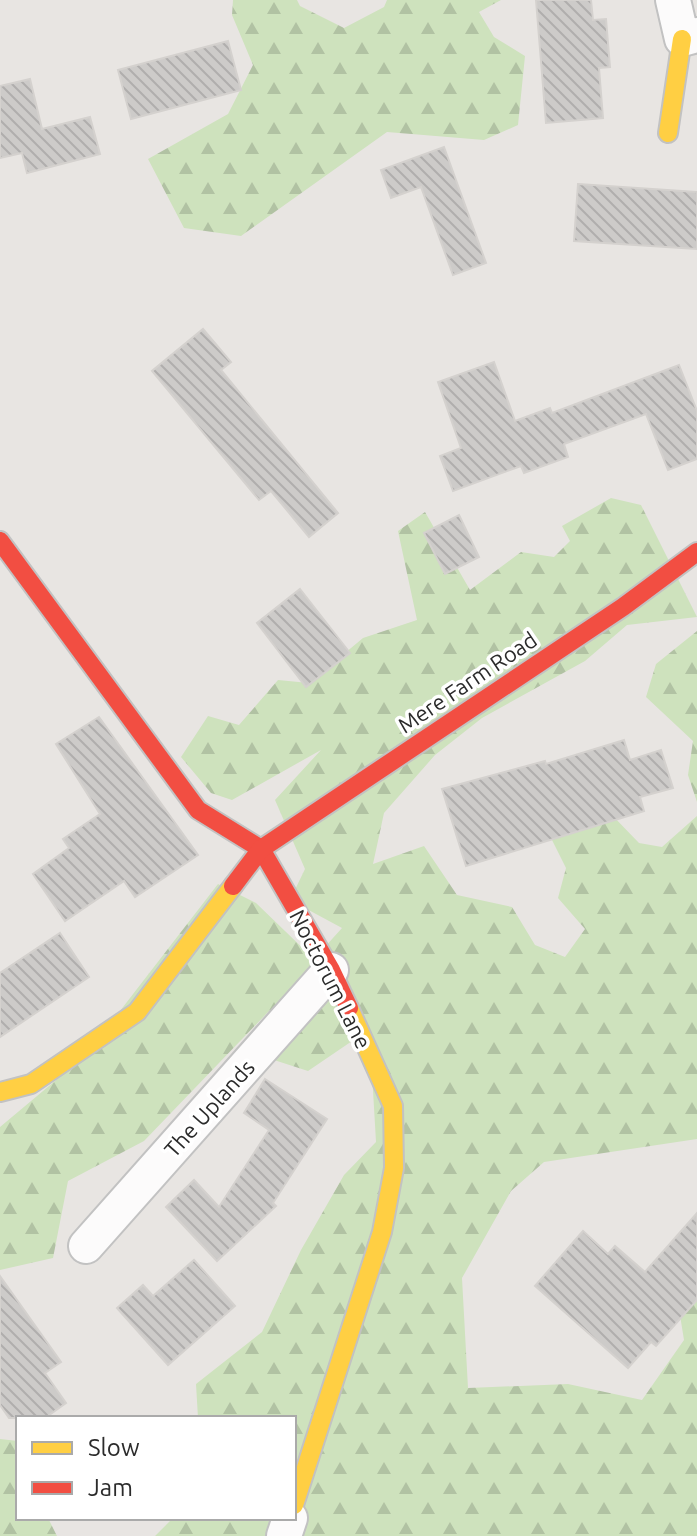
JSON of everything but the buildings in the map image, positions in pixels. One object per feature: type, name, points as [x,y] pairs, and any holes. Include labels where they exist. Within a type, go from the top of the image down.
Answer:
[{"type":"street","points":[[668,133],[689,37],[673,0]]},
{"type":"street","name":"Noctorum Lane","points":[[0,541],[198,810],[261,849],[331,970],[393,1106],[394,1168],[382,1232],[296,1499]]},
{"type":"street","name":"Mere Farm Road","points":[[0,1092],[31,1084],[137,1012],[261,849],[623,607],[697,552]]},
{"type":"street","name":"The Uplands","points":[[86,1246],[331,970]]},
{"type":"green space","points":[[233,0],[297,0],[300,6],[344,28],[384,7],[387,0],[501,0],[479,12],[494,37],[525,56],[518,125],[484,140],[387,132],[241,236],[184,228],[148,159],[228,114],[253,65],[232,15]]},
{"type":"green space","points":[[611,498],[641,505],[697,617],[627,625],[585,661],[482,718],[435,755],[384,813],[373,864],[424,846],[457,895],[512,907],[535,945],[565,957],[585,929],[558,898],[566,868],[545,826],[610,813],[639,843],[662,847],[697,816],[697,1139],[544,1162],[511,1191],[462,1278],[468,1388],[568,1384],[642,1400],[684,1340],[678,1303],[697,1280],[697,1536],[155,1536],[171,1520],[296,1520],[296,1416],[198,1416],[196,1384],[262,1332],[301,1250],[344,1175],[376,1142],[371,1056],[358,1037],[308,1071],[274,1060],[270,1010],[144,1141],[68,1181],[53,1258],[0,1270],[0,1127],[86,1055],[218,884],[256,903],[314,959],[342,928],[290,900],[305,869],[275,800],[321,750],[232,800],[211,793],[181,757],[208,716],[239,725],[278,680],[309,683],[363,638],[417,620],[398,531],[425,512],[470,590],[521,552],[554,557],[570,541],[562,526]]},
{"type":"green space","points":[[697,631],[697,802],[688,775],[693,741],[646,697],[656,664]]},
{"type":"green space","points":[[0,1439],[16,1441],[16,1520],[49,1520],[57,1536],[0,1536]]},
{"type":"traffic: slow","points":[[668,133],[682,39]]},
{"type":"traffic: slow","points":[[0,1092],[31,1084],[137,1012],[233,886]]},
{"type":"traffic: slow","points":[[296,1499],[382,1232],[394,1168],[393,1106],[349,1008]]},
{"type":"traffic: jam","points":[[0,541],[198,810],[261,849],[331,970],[349,1008]]},
{"type":"traffic: jam","points":[[233,886],[261,849],[623,607],[697,552]]}]
